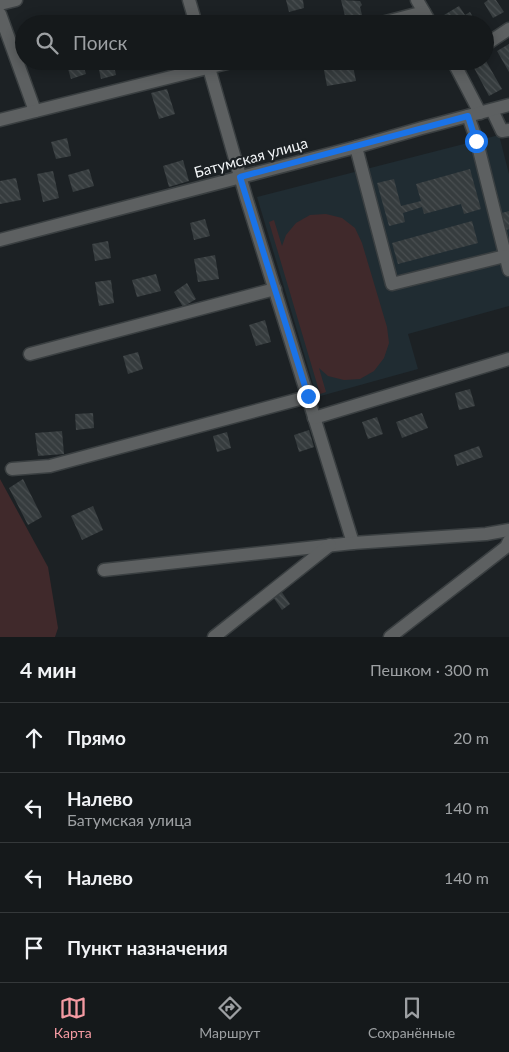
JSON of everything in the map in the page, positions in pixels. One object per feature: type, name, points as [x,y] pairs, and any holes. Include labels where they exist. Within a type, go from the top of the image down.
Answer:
[{"type":"street","points":[[0,4],[16,0]]},
{"type":"street","points":[[189,0],[193,15]]},
{"type":"street","points":[[417,0],[426,15]]},
{"type":"street","points":[[412,15],[424,12]]},
{"type":"street","points":[[0,14],[15,54]]},
{"type":"street","points":[[494,39],[509,29]]},
{"type":"street","points":[[21,70],[36,111]]},
{"type":"street","points":[[0,120],[189,70]]},
{"type":"street","points":[[209,70],[240,177],[353,543]]},
{"type":"street","points":[[460,70],[480,113],[502,131],[509,130]]},
{"type":"street","name":"Батумская улица","points":[[0,240],[509,105]]},
{"type":"street","points":[[480,113],[476,138],[509,270]]},
{"type":"street","points":[[356,147],[392,284],[505,256]]},
{"type":"street","points":[[30,354],[275,289]]},
{"type":"street","points":[[314,418],[509,359]]},
{"type":"street","points":[[12,470],[50,466],[308,396]]},
{"type":"street","points":[[104,570],[330,545],[486,534],[509,530]]},
{"type":"street","points":[[390,637],[506,547],[509,540]]},
{"type":"street","points":[[214,637],[330,545]]},
{"type":"shaded area","points":[[499,135],[509,174],[509,306],[408,334],[418,369],[317,397],[257,197]]},
{"type":"shaded area","points":[[326,214],[342,218],[355,228],[362,243],[387,327],[389,343],[384,358],[374,371],[360,379],[344,380],[328,376],[319,368],[326,392],[320,394],[269,222],[274,220],[282,246],[286,235],[296,223],[310,215]]},
{"type":"shaded area","points":[[0,479],[48,567],[58,628],[55,637],[0,637]]},
{"type":"building","points":[[286,0],[303,0],[304,8],[289,12]]},
{"type":"building","points":[[341,0],[360,1],[362,15],[345,15]]},
{"type":"building","points":[[488,0],[496,0],[504,12],[494,17],[484,3]]},
{"type":"building","points":[[459,6],[465,15],[444,15]]},
{"type":"building","points":[[509,44],[509,72],[497,51]]},
{"type":"building","points":[[68,70],[85,70],[86,74],[71,79]]},
{"type":"building","points":[[99,70],[115,70],[116,75],[101,79]]},
{"type":"building","points":[[324,70],[354,70],[356,81],[327,86]]},
{"type":"building","points":[[475,70],[491,70],[502,89],[489,96]]},
{"type":"building","points":[[167,89],[175,114],[159,119],[151,93]]},
{"type":"building","points":[[67,138],[71,156],[56,159],[51,142]]},
{"type":"building","points":[[183,160],[189,181],[169,187],[163,166]]},
{"type":"building","points":[[89,169],[94,186],[73,192],[68,175]]},
{"type":"building","points":[[470,169],[481,209],[464,214],[461,204],[424,214],[422,207],[403,213],[405,222],[389,226],[377,183],[394,179],[401,206],[421,201],[416,184]]},
{"type":"building","points":[[53,171],[59,198],[43,202],[37,174]]},
{"type":"building","points":[[16,178],[21,200],[0,204],[0,181]]},
{"type":"building","points":[[509,211],[509,229],[506,230],[502,213]]},
{"type":"building","points":[[205,219],[210,236],[194,240],[190,223]]},
{"type":"building","points":[[472,221],[478,243],[398,264],[392,243]]},
{"type":"building","points":[[108,241],[111,258],[95,261],[92,244]]},
{"type":"building","points":[[215,255],[219,279],[198,282],[194,259]]},
{"type":"building","points":[[156,274],[161,291],[137,297],[132,280]]},
{"type":"building","points":[[111,280],[114,303],[99,306],[95,282]]},
{"type":"building","points":[[187,283],[196,299],[183,307],[174,292]]},
{"type":"building","points":[[265,320],[271,342],[256,346],[249,325]]},
{"type":"building","points":[[138,352],[143,369],[128,374],[123,356]]},
{"type":"building","points":[[470,389],[475,406],[459,410],[455,393]]},
{"type":"building","points":[[93,413],[94,428],[76,430],[75,414]]},
{"type":"building","points":[[422,413],[428,428],[402,438],[396,422]]},
{"type":"building","points":[[377,417],[383,434],[368,439],[362,422]]},
{"type":"building","points":[[309,430],[314,447],[299,452],[294,435]]},
{"type":"building","points":[[62,431],[64,454],[38,456],[35,433]]},
{"type":"building","points":[[227,432],[231,448],[217,452],[213,436]]},
{"type":"building","points":[[479,446],[483,457],[457,466],[454,455]]},
{"type":"building","points":[[23,479],[42,517],[28,525],[9,488]]},
{"type":"building","points":[[93,506],[103,530],[82,540],[71,516]]},
{"type":"building","points":[[281,591],[290,604],[282,610],[273,597]]},
{"type":"route","points":[[308,396],[240,177],[468,116],[476,141]]}]
